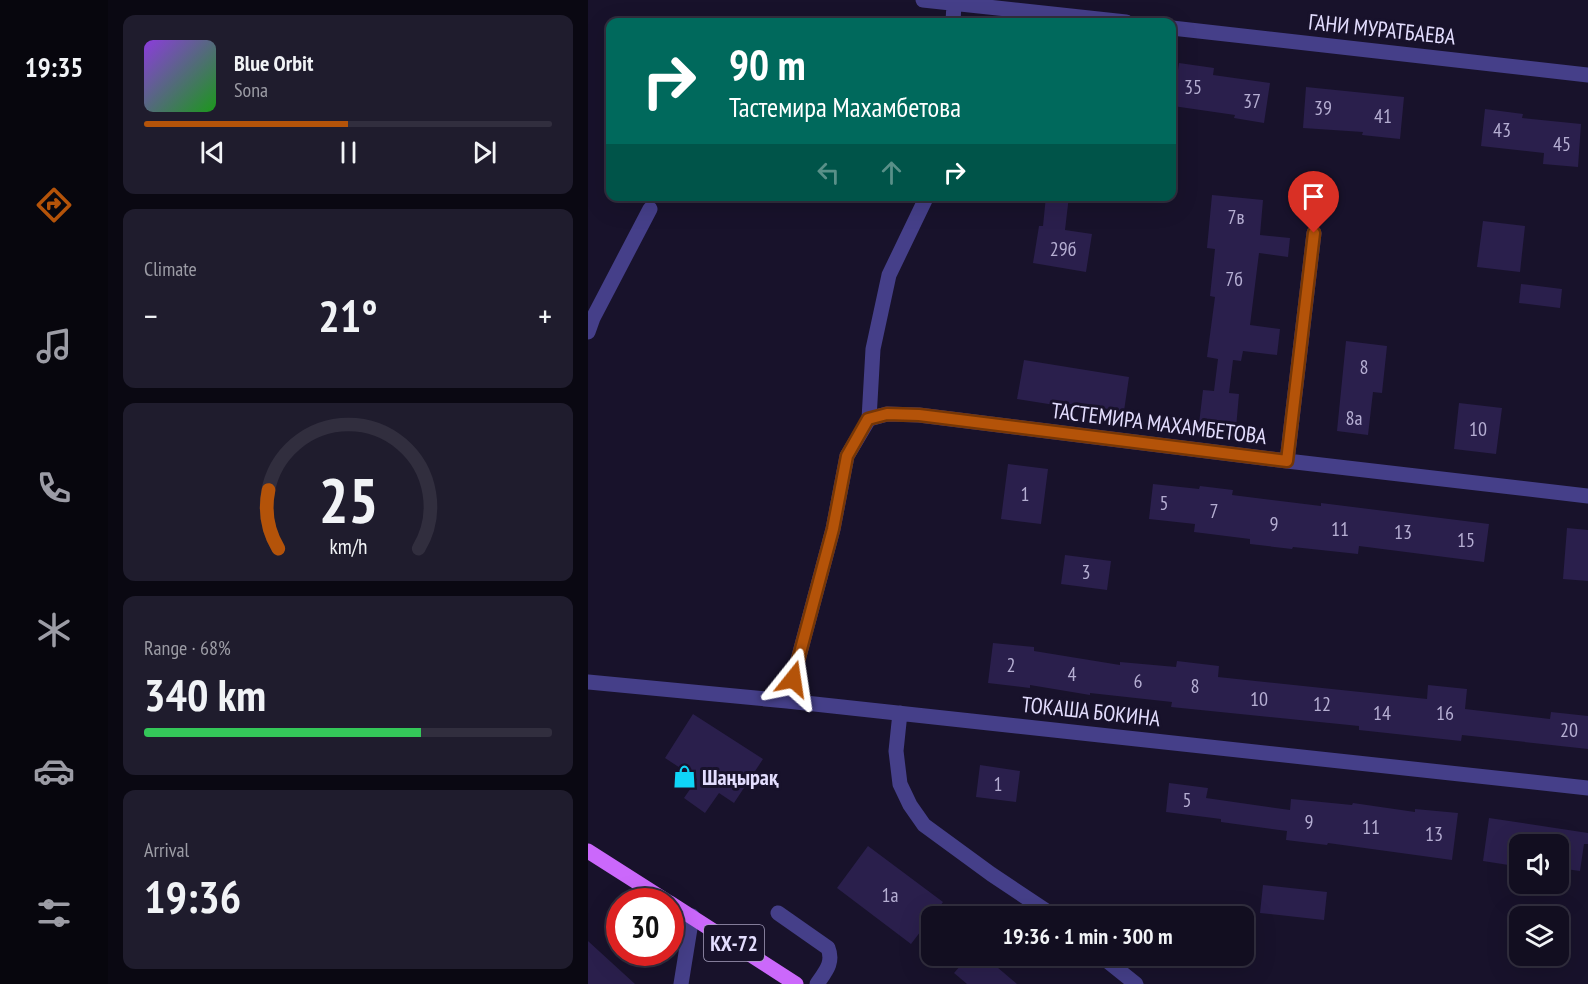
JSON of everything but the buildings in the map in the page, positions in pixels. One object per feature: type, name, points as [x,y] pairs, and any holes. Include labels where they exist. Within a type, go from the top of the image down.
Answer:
[{"type":"main road","name":"КХ-72","points":[[588,851],[647,888]]},
{"type":"main road","name":"КХ-72","points":[[684,911],[796,984]]},
{"type":"street","points":[[923,0],[1090,18]]},
{"type":"street","points":[[953,18],[954,3]]},
{"type":"street","name":"ГАНИ МУРАТБАЕВА","points":[[1176,28],[1588,75]]},
{"type":"street","points":[[787,700],[833,529],[847,456],[868,419],[873,349],[889,275],[925,201]]},
{"type":"street","points":[[588,332],[593,318],[650,209]]},
{"type":"street","points":[[1287,461],[1314,233]]},
{"type":"street","name":"ТАСТЕМИРА МАХАМБЕТОВА","points":[[868,419],[887,414],[919,415],[1588,496]]},
{"type":"street","name":"ТОКАША БОКИНА","points":[[588,682],[787,700],[1588,788]]},
{"type":"street","points":[[900,713],[896,752],[900,784],[910,805],[924,825],[1039,906]]},
{"type":"street","points":[[778,913],[828,948],[831,956],[829,966],[817,984]]},
{"type":"street","points":[[681,984],[692,916]]},
{"type":"street","points":[[1114,966],[1136,984]]},
{"type":"place","name":"Шаңырақ","points":[[684,777]]},
{"type":"route","points":[[793,679],[833,529],[847,456],[868,419],[887,414],[919,415],[1287,461],[1314,233]]}]
